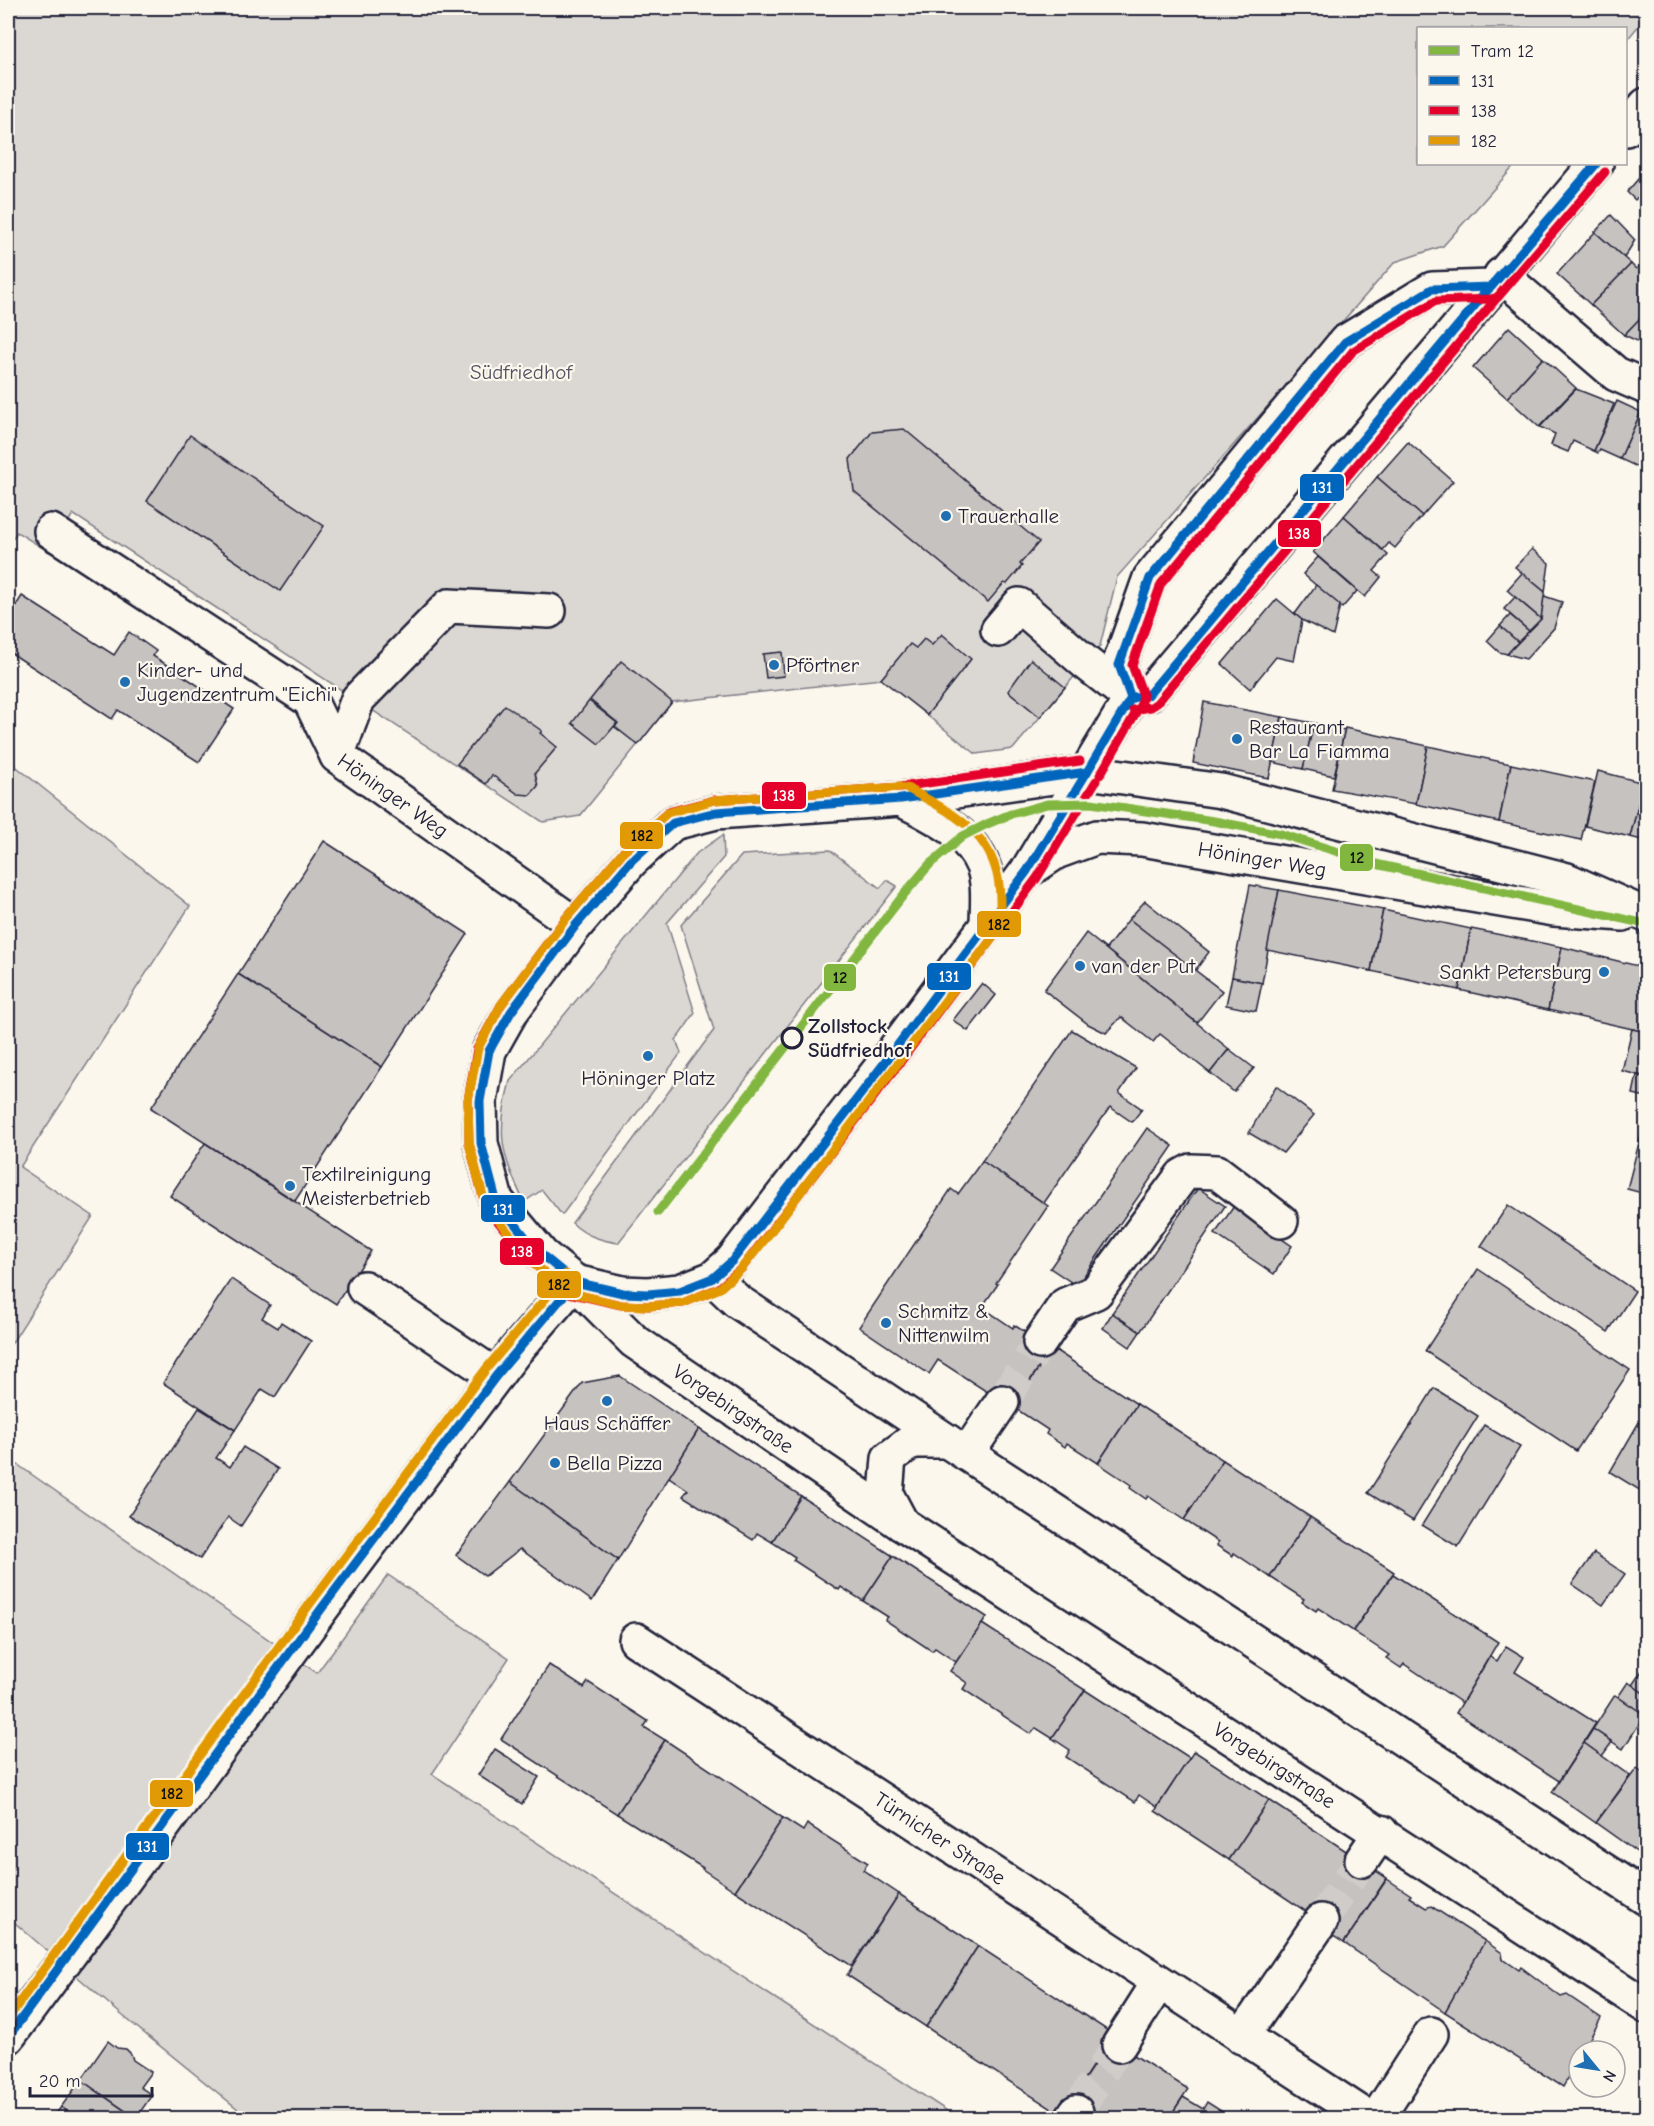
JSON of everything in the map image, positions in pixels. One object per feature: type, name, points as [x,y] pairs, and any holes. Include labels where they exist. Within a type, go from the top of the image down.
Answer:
[{"type":"street","points":[[1627,128],[1647,105]]},
{"type":"street","points":[[998,630],[1019,605],[1086,663],[1131,698],[1148,695],[1595,165]]},
{"type":"street","points":[[1131,698],[1119,665],[1150,578],[1345,342],[1432,289],[1496,281],[1616,374],[1647,387]]},
{"type":"street","name":"Höninger Weg","points":[[51,531],[309,700],[337,756],[576,925]]},
{"type":"street","points":[[337,756],[357,699],[449,606],[549,611]]},
{"type":"street","points":[[1088,772],[901,799],[716,812],[673,823],[631,861],[576,925],[511,1012],[489,1051],[480,1101],[481,1143],[496,1200],[535,1247],[575,1282],[623,1293],[648,1294],[680,1291],[713,1278],[752,1236],[1027,871],[1088,772],[1131,698]]},
{"type":"street","name":"Höninger Weg","points":[[1088,772],[1221,791],[1567,880],[1647,915]]},
{"type":"street","points":[[901,799],[963,836],[974,849],[983,866],[988,892],[987,926]]},
{"type":"street","name":"Höninger Weg","points":[[1027,871],[1056,852],[1096,837],[1142,840],[1554,909],[1647,915]]},
{"type":"street","points":[[1040,1342],[1065,1305],[1096,1292],[1182,1176],[1191,1171],[1217,1172],[1281,1221]]},
{"type":"street","points":[[713,1278],[737,1301],[957,1448],[1647,1898]]},
{"type":"street","points":[[8,2037],[112,1898],[322,1608],[496,1376],[575,1282]]},
{"type":"street","name":"Vorgebirgstraße","points":[[575,1282],[634,1341],[902,1524],[1647,2006]]},
{"type":"street","points":[[363,1288],[496,1376]]},
{"type":"street","points":[[957,1448],[1002,1402]]},
{"type":"street","name":"Vorgebirgstraße","points":[[902,1524],[886,1494],[889,1458],[912,1441],[957,1448]]},
{"type":"street","name":"Türnicher Straße","points":[[636,1640],[1368,2118]]},
{"type":"street","points":[[1362,1860],[1381,1832]]},
{"type":"street","points":[[1242,2037],[1321,1921]]},
{"type":"street","points":[[1119,2045],[1159,1982]]},
{"type":"street","points":[[1377,2118],[1431,2034]]},
{"type":"green space","name":"Südfriedhof","points":[[8,8],[1646,8],[1646,17],[1627,40],[1627,27],[1417,27],[1417,165],[1515,165],[1443,246],[1395,262],[1117,577],[1100,646],[1013,749],[976,754],[881,679],[672,702],[580,816],[543,822],[73,514],[49,552],[17,532],[8,545]]},
{"type":"green space","points":[[8,760],[190,906],[20,1167],[93,1216],[8,1349]]},
{"type":"green space","points":[[723,835],[724,857],[667,923],[695,1013],[676,1040],[681,1053],[562,1215],[542,1190],[524,1202],[510,1170],[503,1143],[503,1115],[510,1081],[697,853]]},
{"type":"green space","points":[[830,850],[880,888],[887,880],[897,886],[618,1243],[599,1239],[583,1231],[572,1223],[714,1030],[681,925],[742,855]]},
{"type":"green space","points":[[8,1458],[317,1673],[388,1575],[509,1658],[432,1774],[958,2118],[249,2118],[123,2016],[8,1917]]},
{"type":"building","points":[[1645,171],[1646,188],[1635,200],[1627,192]]},
{"type":"building","points":[[1611,215],[1635,240],[1624,258],[1595,232]]},
{"type":"building","points":[[1595,232],[1631,264],[1591,305],[1557,274]]},
{"type":"building","points":[[1631,264],[1636,269],[1641,265],[1646,270],[1646,312],[1624,335],[1591,305]]},
{"type":"building","points":[[1646,312],[1646,351],[1639,348],[1642,343],[1624,335]]},
{"type":"building","points":[[1509,327],[1543,358],[1507,398],[1473,368]]},
{"type":"building","points":[[1543,358],[1576,388],[1539,427],[1507,398]]},
{"type":"building","points":[[1576,389],[1614,404],[1594,451],[1573,441],[1568,452],[1551,445],[1555,434],[1540,427]]},
{"type":"building","points":[[1617,401],[1641,412],[1620,459],[1600,450],[1598,453],[1594,451]]},
{"type":"building","points":[[1641,412],[1646,414],[1646,465],[1644,470],[1620,459]]},
{"type":"building","name":"Trauerhalle","points":[[904,429],[1039,542],[1007,584],[1004,583],[988,602],[854,491],[850,459],[872,432]]},
{"type":"building","points":[[190,435],[324,526],[280,591],[147,501]]},
{"type":"building","points":[[1408,442],[1453,481],[1422,516],[1377,477]]},
{"type":"building","points":[[1646,465],[1646,484],[1640,481]]},
{"type":"building","points":[[1377,477],[1422,516],[1395,548],[1389,543],[1383,550],[1344,516]]},
{"type":"building","points":[[1344,516],[1388,555],[1374,571],[1381,577],[1365,597],[1313,552]]},
{"type":"building","points":[[1532,549],[1549,563],[1545,592],[1515,567]]},
{"type":"building","points":[[1318,557],[1357,591],[1342,608],[1303,574]]},
{"type":"building","points":[[1522,573],[1545,592],[1541,619],[1507,590]]},
{"type":"building","points":[[1316,585],[1340,605],[1333,636],[1295,614]]},
{"type":"building","name":"Kinder- und Jugendzentrum \"Eichi\"","points":[[22,596],[114,655],[129,632],[156,651],[153,656],[234,709],[199,762],[118,710],[112,719],[8,651],[8,618]]},
{"type":"building","points":[[1544,596],[1562,602],[1554,628],[1526,659],[1507,654],[1541,619]]},
{"type":"building","points":[[1515,597],[1541,619],[1529,631],[1504,609]]},
{"type":"building","points":[[1277,599],[1302,620],[1294,661],[1276,657],[1250,689],[1222,664]]},
{"type":"building","points":[[1510,615],[1529,631],[1518,642],[1500,626]]},
{"type":"building","points":[[1500,626],[1518,642],[1507,654],[1499,652],[1487,641]]},
{"type":"building","points":[[942,634],[971,659],[927,715],[881,679],[910,644],[916,648],[924,639],[932,645]]},
{"type":"building","name":"Pförtner","points":[[782,652],[784,676],[766,678],[763,654]]},
{"type":"building","points":[[1031,659],[1065,687],[1040,717],[1008,691]]},
{"type":"building","points":[[621,661],[672,702],[638,745],[615,727],[618,723],[590,700]]},
{"type":"building","points":[[589,701],[617,723],[599,744],[572,723]]},
{"type":"building","points":[[1204,702],[1282,717],[1269,778],[1193,763]]},
{"type":"building","points":[[505,705],[542,731],[540,733],[557,747],[535,773],[538,786],[530,795],[518,794],[492,775],[486,784],[457,764]]},
{"type":"building","points":[[1282,717],[1314,723],[1303,769],[1272,762]]},
{"type":"building","points":[[1314,723],[1345,730],[1334,776],[1303,769]]},
{"type":"building","points":[[1345,728],[1428,746],[1416,804],[1332,789]]},
{"type":"building","points":[[1428,746],[1511,764],[1499,822],[1416,804]]},
{"type":"building","points":[[1511,764],[1595,782],[1581,840],[1499,822]]},
{"type":"building","points":[[1598,771],[1644,783],[1630,837],[1585,826]]},
{"type":"building","points":[[1644,783],[1646,784],[1646,841],[1630,837]]},
{"type":"building","points":[[324,841],[468,934],[382,1067],[238,974]]},
{"type":"building","points":[[1250,885],[1279,890],[1262,983],[1232,977]]},
{"type":"building","points":[[1279,890],[1383,910],[1371,971],[1267,950]]},
{"type":"building","points":[[1145,901],[1209,952],[1195,971],[1129,919]]},
{"type":"building","points":[[1383,910],[1471,929],[1459,990],[1371,971]]},
{"type":"building","points":[[1129,919],[1222,991],[1197,1023],[1106,949]]},
{"type":"building","points":[[1471,929],[1562,947],[1548,1010],[1459,990]]},
{"type":"building","points":[[1086,933],[1229,1049],[1210,1073],[1160,1034],[1153,1042],[1121,1017],[1106,1033],[1088,1024],[1044,990]]},
{"type":"building","points":[[1562,947],[1646,968],[1646,1032],[1548,1010]]},
{"type":"building","points":[[238,974],[382,1067],[295,1201],[151,1108]]},
{"type":"building","points":[[1232,977],[1262,983],[1256,1011],[1226,1005]]},
{"type":"building","points":[[982,983],[996,995],[968,1031],[953,1020]]},
{"type":"building","points":[[1632,1029],[1646,1032],[1646,1077],[1622,1071]]},
{"type":"building","points":[[1072,1030],[1136,1068],[1119,1093],[1142,1109],[1132,1122],[1110,1107],[1044,1203],[982,1161]]},
{"type":"building","points":[[1229,1049],[1254,1068],[1234,1092],[1210,1073]]},
{"type":"building","points":[[1637,1075],[1646,1077],[1646,1097],[1633,1094]]},
{"type":"building","points":[[1276,1086],[1314,1115],[1283,1153],[1249,1133]]},
{"type":"building","points":[[1147,1128],[1173,1146],[1077,1286],[1050,1268]]},
{"type":"building","points":[[1641,1135],[1646,1136],[1646,1194],[1627,1189]]},
{"type":"building","points":[[205,1143],[371,1251],[336,1304],[170,1196]]},
{"type":"building","points":[[982,1161],[1048,1206],[982,1307],[1013,1328],[1014,1325],[1051,1349],[1012,1408],[938,1360],[929,1374],[859,1327],[951,1189],[958,1194]]},
{"type":"building","points":[[1198,1188],[1225,1206],[1140,1332],[1112,1313]]},
{"type":"building","points":[[1508,1205],[1635,1291],[1608,1332],[1481,1246]]},
{"type":"building","points":[[1234,1206],[1292,1246],[1274,1274],[1215,1234]]},
{"type":"building","points":[[1478,1269],[1630,1370],[1576,1451],[1425,1351]]},
{"type":"building","points":[[231,1279],[270,1305],[262,1318],[278,1328],[281,1322],[311,1341],[275,1397],[262,1389],[235,1430],[163,1383]]},
{"type":"building","points":[[1112,1313],[1140,1332],[1130,1347],[1103,1328]]},
{"type":"building","points":[[1052,1348],[1137,1404],[1098,1463],[1067,1443],[1065,1447],[1046,1434],[1048,1430],[1013,1407]]},
{"type":"building","points":[[620,1376],[699,1429],[618,1560],[510,1482],[582,1383]]},
{"type":"building","points":[[1434,1388],[1478,1416],[1413,1521],[1368,1493]]},
{"type":"building","points":[[1137,1404],[1223,1460],[1184,1520],[1148,1496],[1146,1499],[1130,1488],[1131,1485],[1098,1463]]},
{"type":"building","points":[[199,1408],[235,1430],[216,1458],[230,1467],[243,1447],[278,1469],[241,1526],[228,1517],[200,1559],[129,1516]]},
{"type":"building","points":[[1646,1410],[1646,1494],[1610,1472]]},
{"type":"building","points":[[1484,1425],[1520,1447],[1458,1547],[1422,1525]]},
{"type":"building","points":[[699,1429],[801,1496],[772,1542],[757,1533],[753,1540],[683,1496],[688,1490],[669,1477]]},
{"type":"building","points":[[1223,1460],[1310,1517],[1270,1577],[1234,1553],[1233,1556],[1216,1545],[1218,1542],[1184,1520]]},
{"type":"building","points":[[510,1482],[618,1560],[592,1601],[520,1549],[485,1576],[456,1555]]},
{"type":"building","points":[[801,1496],[893,1556],[863,1601],[841,1587],[839,1590],[793,1560],[795,1557],[772,1542]]},
{"type":"building","points":[[1310,1517],[1394,1572],[1353,1631],[1318,1608],[1316,1611],[1302,1602],[1304,1599],[1270,1577]]},
{"type":"building","points":[[1594,1553],[1625,1574],[1603,1605],[1572,1584]]},
{"type":"building","points":[[893,1556],[987,1617],[956,1662],[935,1648],[932,1651],[885,1620],[888,1617],[863,1601]]},
{"type":"building","points":[[1393,1574],[1498,1642],[1462,1703],[1404,1664],[1401,1668],[1386,1658],[1389,1655],[1353,1631]]},
{"type":"building","points":[[982,1624],[1085,1690],[1052,1738],[1036,1728],[1031,1734],[963,1689],[967,1683],[950,1671]]},
{"type":"building","points":[[1506,1646],[1524,1657],[1515,1672],[1596,1723],[1559,1781],[1456,1713],[1490,1656],[1497,1661]]},
{"type":"building","points":[[549,1665],[584,1688],[588,1682],[648,1721],[644,1727],[665,1740],[617,1814],[501,1739]]},
{"type":"building","points":[[1646,1665],[1646,1695],[1632,1685]]},
{"type":"building","points":[[1628,1682],[1646,1695],[1646,1706],[1642,1713],[1618,1697]]},
{"type":"building","points":[[1085,1690],[1190,1758],[1157,1807],[1139,1795],[1135,1802],[1066,1757],[1070,1750],[1052,1738]]},
{"type":"building","points":[[1615,1695],[1645,1715],[1623,1749],[1593,1729]]},
{"type":"building","points":[[1593,1729],[1612,1742],[1602,1756],[1584,1743]]},
{"type":"building","points":[[665,1740],[783,1818],[735,1891],[617,1814]]},
{"type":"building","points":[[1584,1743],[1630,1776],[1596,1823],[1552,1792]]},
{"type":"building","points":[[495,1749],[539,1777],[522,1804],[478,1775]]},
{"type":"building","points":[[1194,1751],[1269,1800],[1229,1860],[1155,1811]]},
{"type":"building","points":[[1637,1768],[1646,1775],[1646,1847],[1641,1855],[1596,1823]]},
{"type":"building","points":[[1269,1800],[1387,1878],[1344,1943],[1332,1935],[1335,1931],[1229,1860]]},
{"type":"building","points":[[783,1818],[803,1831],[807,1824],[868,1863],[863,1870],[899,1894],[852,1966],[735,1891]]},
{"type":"building","points":[[1387,1879],[1426,1908],[1431,1906],[1485,1941],[1445,2012],[1344,1943]]},
{"type":"building","points":[[899,1894],[978,1946],[926,2027],[847,1975]]},
{"type":"building","points":[[1485,1941],[1502,1953],[1503,1959],[1519,1970],[1521,1967],[1561,1997],[1567,1995],[1601,2018],[1590,2039],[1567,2039],[1567,2080],[1563,2087],[1445,2012]]},
{"type":"building","points":[[978,1946],[1113,2034],[1061,2115],[926,2027]]},
{"type":"building","points":[[1110,2040],[1188,2089],[1169,2118],[1085,2118],[1066,2107]]},
{"type":"building","points":[[108,2041],[117,2048],[126,2049],[133,2060],[151,2072],[140,2087],[152,2095],[136,2118],[81,2080]]},
{"type":"building","points":[[81,2080],[135,2118],[77,2118],[61,2107]]},
{"type":"building","points":[[1183,2097],[1203,2109],[1207,2102],[1232,2118],[1169,2118]]},
{"type":"building","points":[[61,2107],[77,2118],[53,2118]]},
{"type":"tunnel","points":[[1002,1402],[1040,1342]]},
{"type":"tunnel","points":[[1321,1921],[1362,1860]]},
{"type":"tunnel","points":[[1076,2112],[1119,2045]]},
{"type":"tram line","name":"12","points":[[658,1212],[905,893],[930,864],[963,836],[1011,814],[1047,804],[1091,803],[1214,821],[1281,834],[1380,865],[1646,924]]},
{"type":"transit line","name":"131","points":[[1087,772],[1131,698],[1119,665],[1150,578],[1345,342],[1432,289],[1491,287],[1595,165]]},
{"type":"transit line","name":"138","points":[[1100,775],[1142,702],[1143,695],[1132,665],[1161,584],[1353,351],[1436,301],[1498,297],[1605,172]]},
{"type":"transit line","name":"131","points":[[1131,698],[1148,695],[1507,267]]},
{"type":"transit line","name":"138","points":[[1133,710],[1151,707],[1157,703],[1516,275]]},
{"type":"transit line","name":"138","points":[[1080,761],[900,787],[714,800],[668,812],[622,853],[566,918],[501,1005],[477,1049],[468,1100],[469,1143],[485,1205],[518,1247],[534,1264],[569,1293],[621,1305],[649,1306],[683,1303],[719,1288],[742,1268],[893,1072],[1037,878],[1096,781]]},
{"type":"transit line","name":"131","points":[[1087,772],[1027,871],[883,1065],[732,1261],[713,1278],[680,1291],[648,1294],[623,1293],[575,1282],[542,1255],[496,1200],[481,1143],[480,1101],[489,1051],[511,1012],[576,925],[631,861],[673,823],[716,812],[901,799],[1087,772]]},
{"type":"transit line","name":"182","points":[[900,787],[715,800],[667,813],[622,853],[567,917],[501,1005],[478,1048],[468,1100],[469,1143],[485,1204],[534,1264],[568,1292],[621,1305],[649,1306],[683,1303],[720,1288],[741,1269],[762,1243],[997,932],[1000,912],[998,878],[992,859],[983,844],[958,818],[907,788]]},
{"type":"transit line","name":"182","points":[[8,2018],[312,1601],[486,1369],[566,1274]]},
{"type":"transit line","name":"131","points":[[8,2037],[322,1608],[496,1376],[575,1282]]},
{"type":"place","name":"Trauerhalle","points":[[946,516]]},
{"type":"place","name":"Pförtner","points":[[774,665]]},
{"type":"place","name":"Kinder- und Jugendzentrum \"Eichi\"","points":[[125,682]]},
{"type":"place","name":"Restaurant Bar La Fiamma","points":[[1237,739]]},
{"type":"place","name":"van der Put","points":[[1080,966]]},
{"type":"place","name":"Sankt Petersburg","points":[[1604,972]]},
{"type":"place","name":"Zollstock Südfriedhof","points":[[792,1038]]},
{"type":"place","name":"Höninger Platz","points":[[648,1056]]},
{"type":"place","name":"Textilreinigung Meisterbetrieb","points":[[290,1186]]},
{"type":"place","name":"Schmitz & Nittenwilm","points":[[886,1323]]},
{"type":"place","name":"Haus Schäffer","points":[[607,1401]]},
{"type":"place","name":"Bella Pizza","points":[[555,1463]]}]
